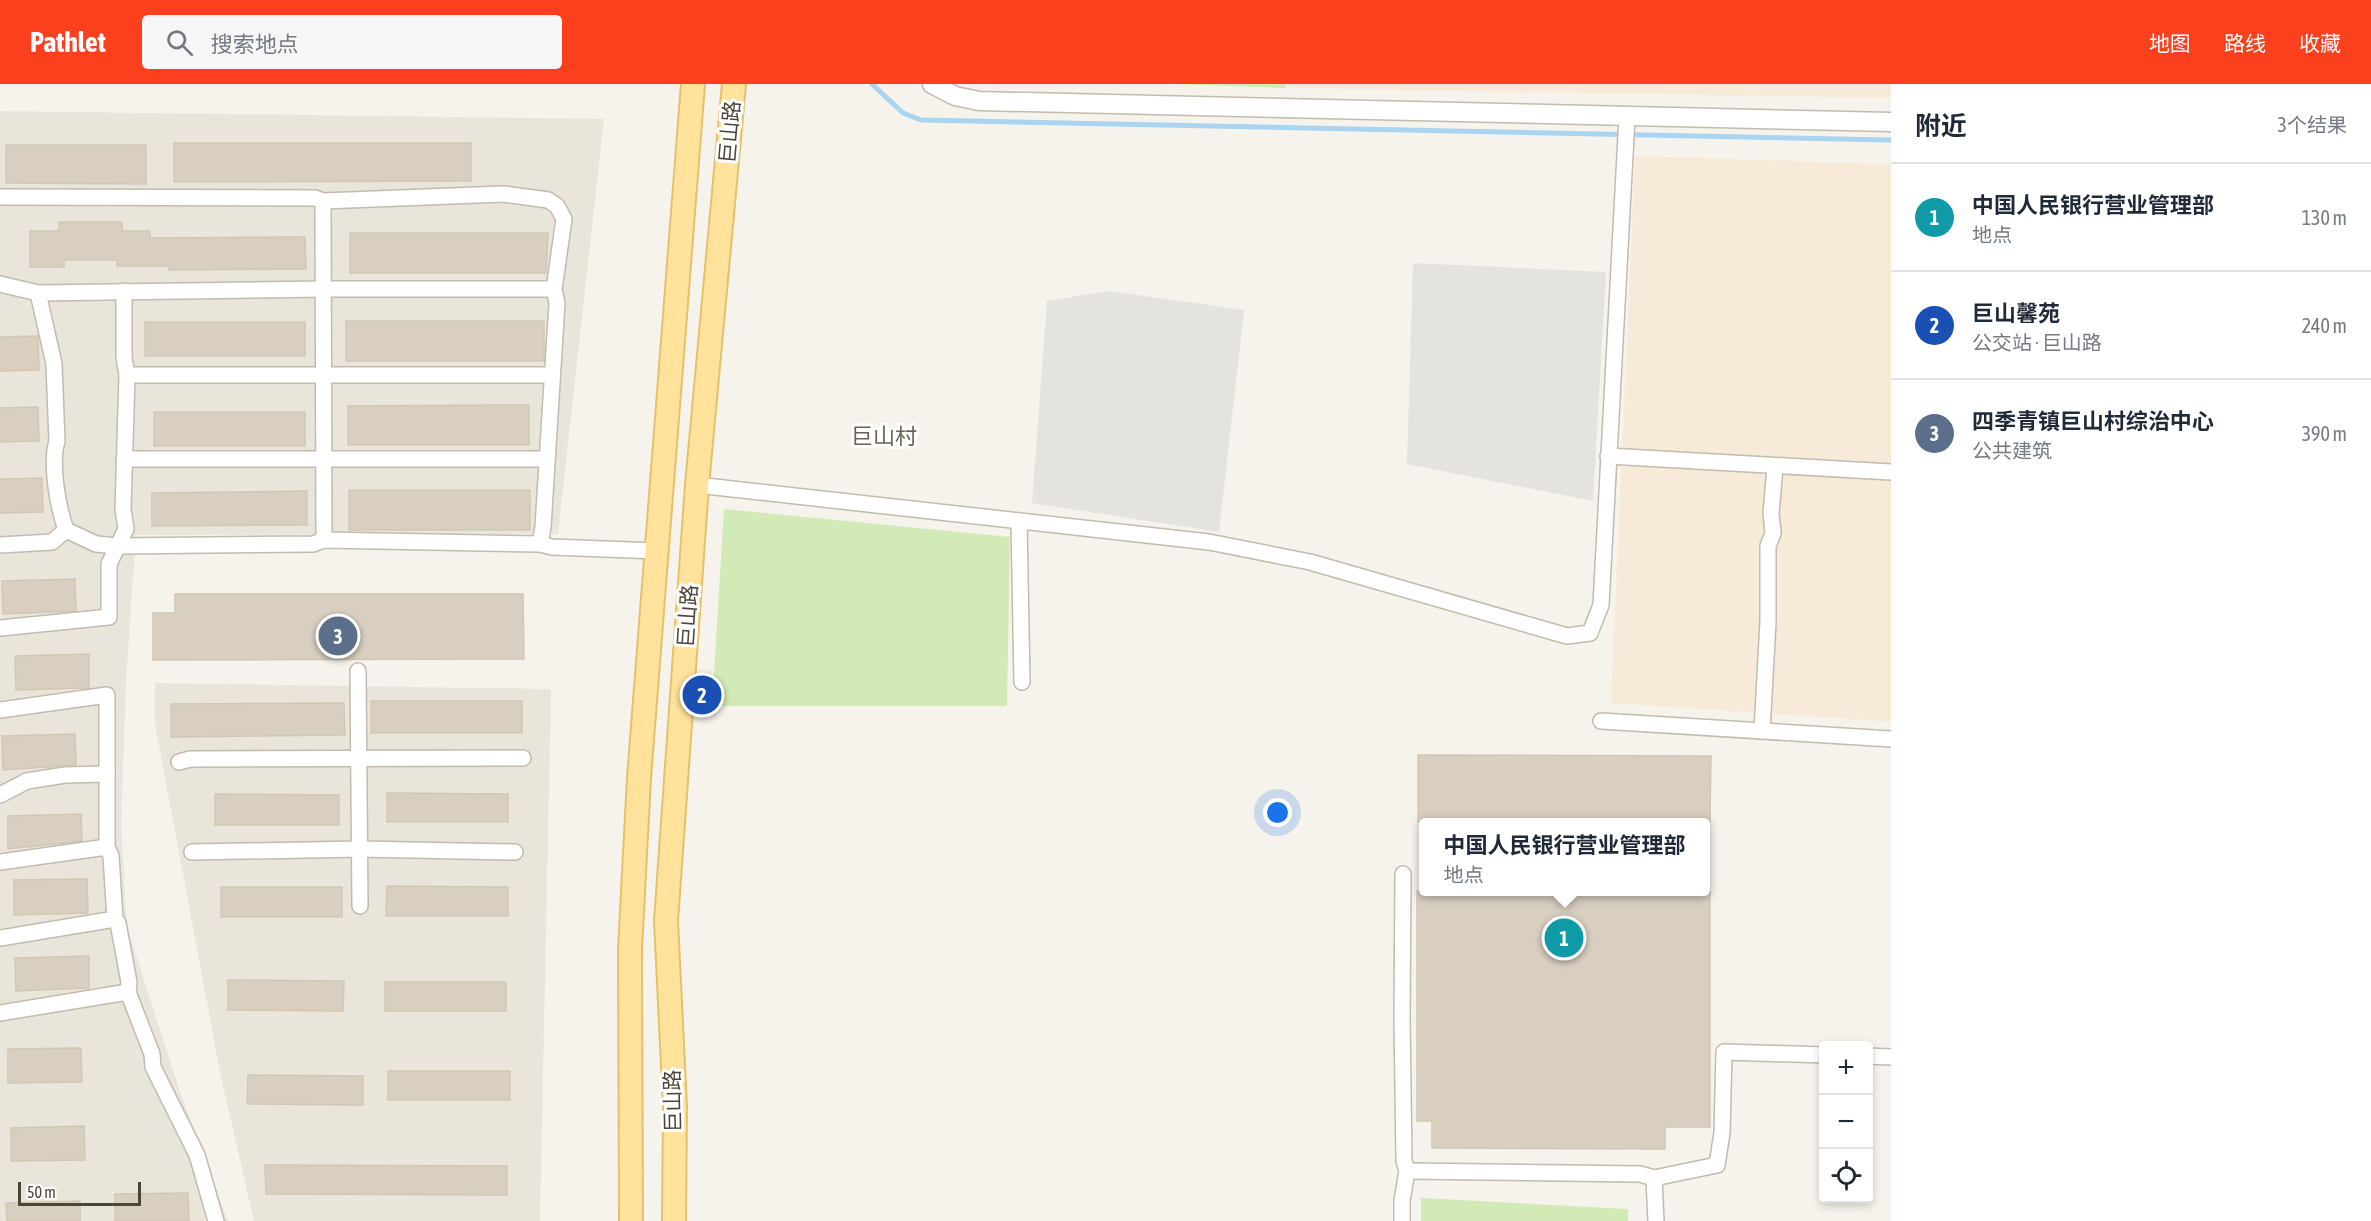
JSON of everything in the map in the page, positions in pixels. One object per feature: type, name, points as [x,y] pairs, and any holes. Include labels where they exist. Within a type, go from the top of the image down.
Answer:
[{"type":"main road","name":"巨山路","points":[[631,1221],[630,950],[639,778],[693,84]]},
{"type":"main road","name":"巨山路","points":[[674,1221],[675,1107],[666,921],[697,485],[734,84]]},
{"type":"street","points":[[932,84],[955,96],[979,101],[1891,122]]},
{"type":"street","points":[[697,485],[1209,542],[1310,562],[1567,636],[1590,633],[1601,605],[1627,117]]},
{"type":"street","points":[[0,197],[315,198],[323,201],[503,194],[548,200],[557,206],[564,219],[554,289],[557,303],[540,544]]},
{"type":"street","points":[[323,201],[324,540]]},
{"type":"street","points":[[0,284],[38,293],[554,289]]},
{"type":"street","points":[[0,628],[109,617],[109,564],[126,529],[123,509],[127,375],[124,358],[124,291]]},
{"type":"street","points":[[38,293],[54,364],[57,441],[54,451],[60,511],[66,530],[96,544],[117,546],[313,544],[324,540],[540,544],[552,547],[657,550]]},
{"type":"street","points":[[127,375],[552,375]]},
{"type":"street","points":[[1608,456],[1891,472]]},
{"type":"street","points":[[124,459],[547,459]]},
{"type":"street","points":[[1762,731],[1768,622],[1768,546],[1773,533],[1771,513],[1775,467]]},
{"type":"street","points":[[1019,521],[1022,682]]},
{"type":"street","points":[[0,545],[52,542],[66,530]]},
{"type":"street","points":[[358,671],[360,906]]},
{"type":"street","points":[[0,710],[107,695],[107,847],[111,856],[115,919],[118,923],[129,982],[128,992],[152,1054],[153,1067],[197,1155],[216,1221]]},
{"type":"street","points":[[1601,721],[1891,739]]},
{"type":"street","points":[[179,762],[190,759],[523,758]]},
{"type":"street","points":[[0,795],[27,781],[65,775],[107,774]]},
{"type":"street","points":[[0,862],[107,847]]},
{"type":"street","points":[[192,852],[360,849],[515,852]]},
{"type":"street","points":[[1402,1221],[1402,1201],[1407,1172],[1404,1161],[1402,1018],[1403,874]]},
{"type":"street","points":[[0,938],[115,919]]},
{"type":"street","points":[[0,1013],[128,992]]},
{"type":"street","points":[[1407,1172],[1640,1174],[1654,1178],[1717,1165],[1722,1133],[1724,1052],[1819,1054]]},
{"type":"street","points":[[1873,1056],[1891,1057]]},
{"type":"street","points":[[1654,1178],[1656,1221]]},
{"type":"shaded area","points":[[1286,84],[1891,84],[1891,98],[1286,88]]},
{"type":"shaded area","points":[[0,111],[604,119],[558,534],[136,535],[126,682],[121,827],[127,927],[180,1092],[228,1221],[0,1221]]},
{"type":"shaded area","points":[[1635,156],[1891,164],[1891,722],[1611,703]]},
{"type":"shaded area","points":[[1413,263],[1606,272],[1593,501],[1407,464]]},
{"type":"shaded area","points":[[1109,291],[1244,310],[1219,532],[1032,503],[1047,301]]},
{"type":"shaded area","points":[[155,683],[551,689],[540,1221],[254,1221],[221,1077],[155,724]]},
{"type":"green space","points":[[1176,84],[1286,84],[1285,88]]},
{"type":"green space","points":[[724,509],[1010,537],[1007,706],[712,706]]},
{"type":"green space","points":[[1421,1198],[1628,1209],[1628,1221],[1421,1221]]},
{"type":"building","points":[[174,143],[471,143],[471,181],[174,182]]},
{"type":"building","points":[[6,145],[146,145],[146,184],[6,183]]},
{"type":"building","points":[[59,222],[122,222],[122,231],[150,231],[150,238],[305,237],[306,269],[169,270],[169,266],[117,266],[117,260],[64,260],[64,267],[30,267],[30,231],[59,231]]},
{"type":"building","points":[[350,233],[548,233],[546,273],[350,273]]},
{"type":"building","points":[[346,321],[544,321],[544,361],[346,361]]},
{"type":"building","points":[[145,322],[305,322],[305,356],[145,356]]},
{"type":"building","points":[[38,336],[39,370],[0,371],[0,337]]},
{"type":"building","points":[[529,405],[529,445],[348,445],[348,406]]},
{"type":"building","points":[[38,407],[39,441],[0,442],[0,408]]},
{"type":"building","points":[[154,412],[305,412],[305,446],[154,446]]},
{"type":"building","points":[[42,478],[43,512],[0,513],[0,479]]},
{"type":"building","points":[[349,490],[530,490],[530,530],[349,530]]},
{"type":"building","points":[[307,491],[307,525],[152,526],[152,493]]},
{"type":"building","points":[[75,579],[76,611],[3,614],[2,581]]},
{"type":"building","points":[[175,594],[523,594],[524,659],[153,660],[153,613],[175,613]]},
{"type":"building","points":[[89,654],[89,688],[16,690],[15,656]]},
{"type":"building","points":[[371,701],[522,701],[522,733],[371,733]]},
{"type":"building","points":[[344,703],[345,735],[171,737],[171,704]]},
{"type":"building","points":[[75,734],[76,765],[3,770],[2,736]]},
{"type":"building","points":[[1418,755],[1711,756],[1710,822],[1710,818],[1419,818],[1418,822]]},
{"type":"building","points":[[387,793],[508,794],[508,822],[387,822]]},
{"type":"building","points":[[215,794],[339,795],[339,825],[215,825]]},
{"type":"building","points":[[81,814],[82,841],[8,849],[8,816]]},
{"type":"building","points":[[87,879],[88,913],[14,915],[14,880]]},
{"type":"building","points":[[387,886],[508,887],[508,916],[386,916]]},
{"type":"building","points":[[221,887],[342,887],[342,917],[221,917]]},
{"type":"building","points":[[1417,891],[1419,891],[1419,896],[1710,896],[1710,1127],[1665,1127],[1665,1149],[1432,1148],[1432,1121],[1417,1121]]},
{"type":"building","points":[[89,956],[89,988],[16,991],[15,958]]},
{"type":"building","points":[[228,980],[344,981],[343,1011],[228,1010]]},
{"type":"building","points":[[385,982],[506,982],[506,1011],[385,1011]]},
{"type":"building","points":[[81,1048],[82,1082],[8,1083],[8,1049]]},
{"type":"building","points":[[388,1071],[510,1071],[510,1100],[388,1100]]},
{"type":"building","points":[[248,1075],[363,1076],[363,1105],[247,1104]]},
{"type":"building","points":[[84,1126],[85,1160],[11,1161],[11,1128]]},
{"type":"building","points":[[265,1165],[507,1166],[507,1195],[266,1194]]},
{"type":"building","points":[[188,1193],[189,1221],[115,1221],[115,1194]]},
{"type":"building","points":[[80,1201],[80,1221],[7,1221],[6,1203]]},
{"type":"waterway","points":[[872,84],[903,113],[921,120],[1891,140]]},
{"type":"place","name":"四季青镇巨山村综治中心","points":[[338,636]]},
{"type":"place","name":"巨山馨苑","points":[[702,695]]},
{"type":"place","name":"中国人民银行营业管理部","points":[[1564,938]]},
{"type":"district","name":"巨山村","points":[[884,436]]}]
